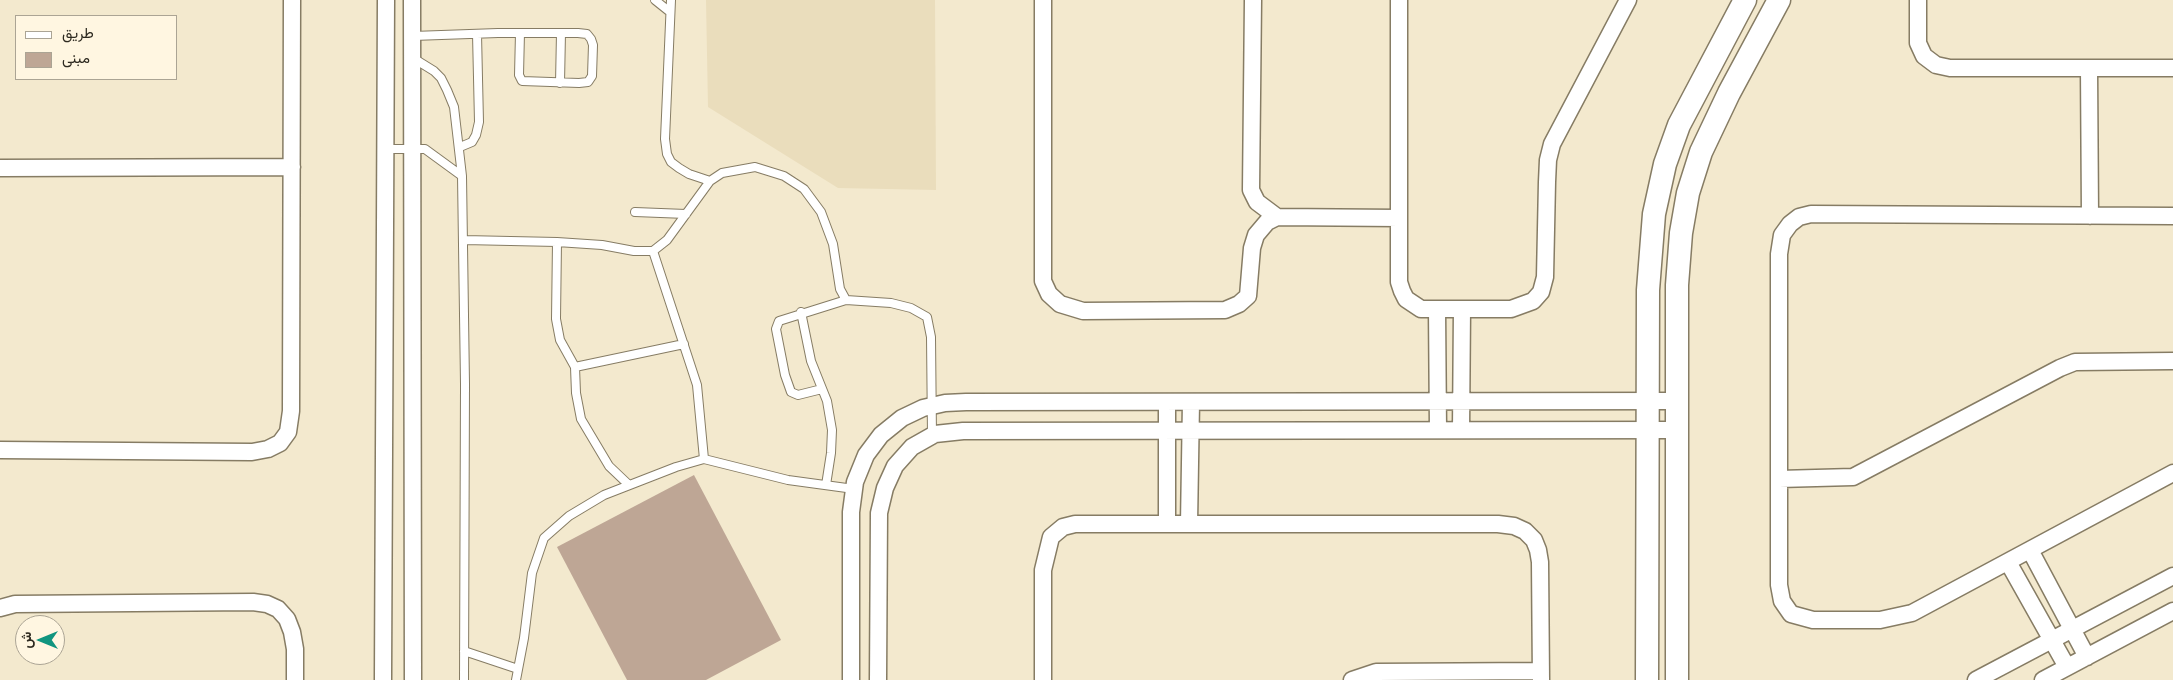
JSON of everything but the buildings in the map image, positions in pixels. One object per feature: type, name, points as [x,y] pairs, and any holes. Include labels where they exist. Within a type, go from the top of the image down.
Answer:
[{"type":"street","points":[[0,450],[252,452],[268,449],[280,442],[288,432],[291,411],[292,0]]},
{"type":"street","points":[[383,680],[386,0]]},
{"type":"street","points":[[412,0],[413,680]]},
{"type":"street","points":[[1043,0],[1043,281],[1048,294],[1060,304],[1083,311],[1225,310],[1239,304],[1248,296],[1252,248],[1256,235],[1266,222],[1276,217],[1399,218]]},
{"type":"street","points":[[1253,0],[1251,190],[1258,202],[1276,217]]},
{"type":"street","points":[[1399,0],[1399,282],[1402,291],[1414,306],[1421,309],[1511,309],[1533,300],[1541,292],[1546,276],[1546,182],[1552,144],[1628,0]]},
{"type":"street","points":[[1647,680],[1650,252],[1654,214],[1665,164],[1679,125],[1745,0]]},
{"type":"street","points":[[1677,680],[1677,285],[1681,233],[1688,193],[1701,152],[1778,0]]},
{"type":"street","points":[[1918,0],[1918,43],[1924,56],[1936,65],[1950,68],[2173,68]]},
{"type":"street","points":[[2089,68],[2090,216]]},
{"type":"street","points":[[0,168],[292,167]]},
{"type":"street","points":[[2173,216],[1811,214],[1799,217],[1790,224],[1782,235],[1779,254],[1779,585],[1782,601],[1791,614],[1813,620],[1896,618],[1912,613],[2173,473]]},
{"type":"street","points":[[1437,309],[1438,430]]},
{"type":"street","points":[[1461,430],[1462,309]]},
{"type":"street","points":[[1779,479],[1852,477],[2060,368],[2075,362],[2173,361]]},
{"type":"street","points":[[851,680],[851,512],[854,489],[866,455],[881,435],[902,418],[933,405],[966,402],[1677,401]]},
{"type":"street","points":[[1167,402],[1167,524]]},
{"type":"street","points":[[1189,524],[1191,402]]},
{"type":"street","points":[[878,680],[879,513],[883,496],[895,466],[912,447],[932,436],[963,431],[1677,430]]},
{"type":"street","points":[[1043,680],[1043,570],[1051,537],[1063,528],[1075,524],[1498,524],[1514,526],[1529,536],[1538,550],[1540,562],[1541,675],[1376,672],[1352,680]]},
{"type":"street","points":[[2030,550],[2087,656]]},
{"type":"street","points":[[2008,562],[2067,667]]},
{"type":"street","points":[[1976,680],[2173,576]]},
{"type":"street","points":[[0,608],[15,604],[253,602],[267,604],[278,609],[287,619],[292,632],[295,649],[295,680]]},
{"type":"street","points":[[2043,680],[2173,611]]},
{"type":"lane","points":[[655,0],[670,12]]},
{"type":"lane","points":[[671,0],[665,139],[667,154],[679,168],[689,174],[710,181]]},
{"type":"lane","points":[[413,36],[520,33],[587,34],[591,39],[592,76],[588,82],[524,82],[520,80],[520,33]]},
{"type":"lane","points":[[560,83],[561,33]]},
{"type":"lane","points":[[460,147],[472,142],[479,122],[477,34]]},
{"type":"lane","points":[[413,58],[428,66],[441,78],[454,107],[460,147],[464,240],[464,680]]},
{"type":"lane","points":[[385,149],[425,149],[462,176]]},
{"type":"lane","points":[[464,240],[558,242],[602,245],[634,251],[653,251],[667,240],[710,181],[722,173],[755,167],[784,176],[804,189],[821,212],[833,244],[840,289],[846,300]]},
{"type":"lane","points":[[635,212],[686,214]]},
{"type":"lane","points":[[558,242],[556,319],[560,340],[575,367],[576,393],[581,419],[609,466],[629,485]]},
{"type":"lane","points":[[653,251],[697,385],[704,459]]},
{"type":"lane","points":[[822,389],[798,395],[791,392],[785,375],[776,330],[778,320],[846,300],[890,303],[911,308],[927,317],[931,337],[932,436]]},
{"type":"lane","points":[[801,312],[812,361],[827,401],[832,430],[831,453],[826,485]]},
{"type":"lane","points":[[575,367],[684,344]]},
{"type":"lane","points":[[516,680],[524,638],[532,573],[544,538],[569,516],[604,495],[676,466],[704,459],[788,480],[854,489]]},
{"type":"lane","points":[[464,651],[518,668]]},
{"type":"shaded area","points":[[706,0],[935,0],[936,190],[838,188],[708,107]]}]
